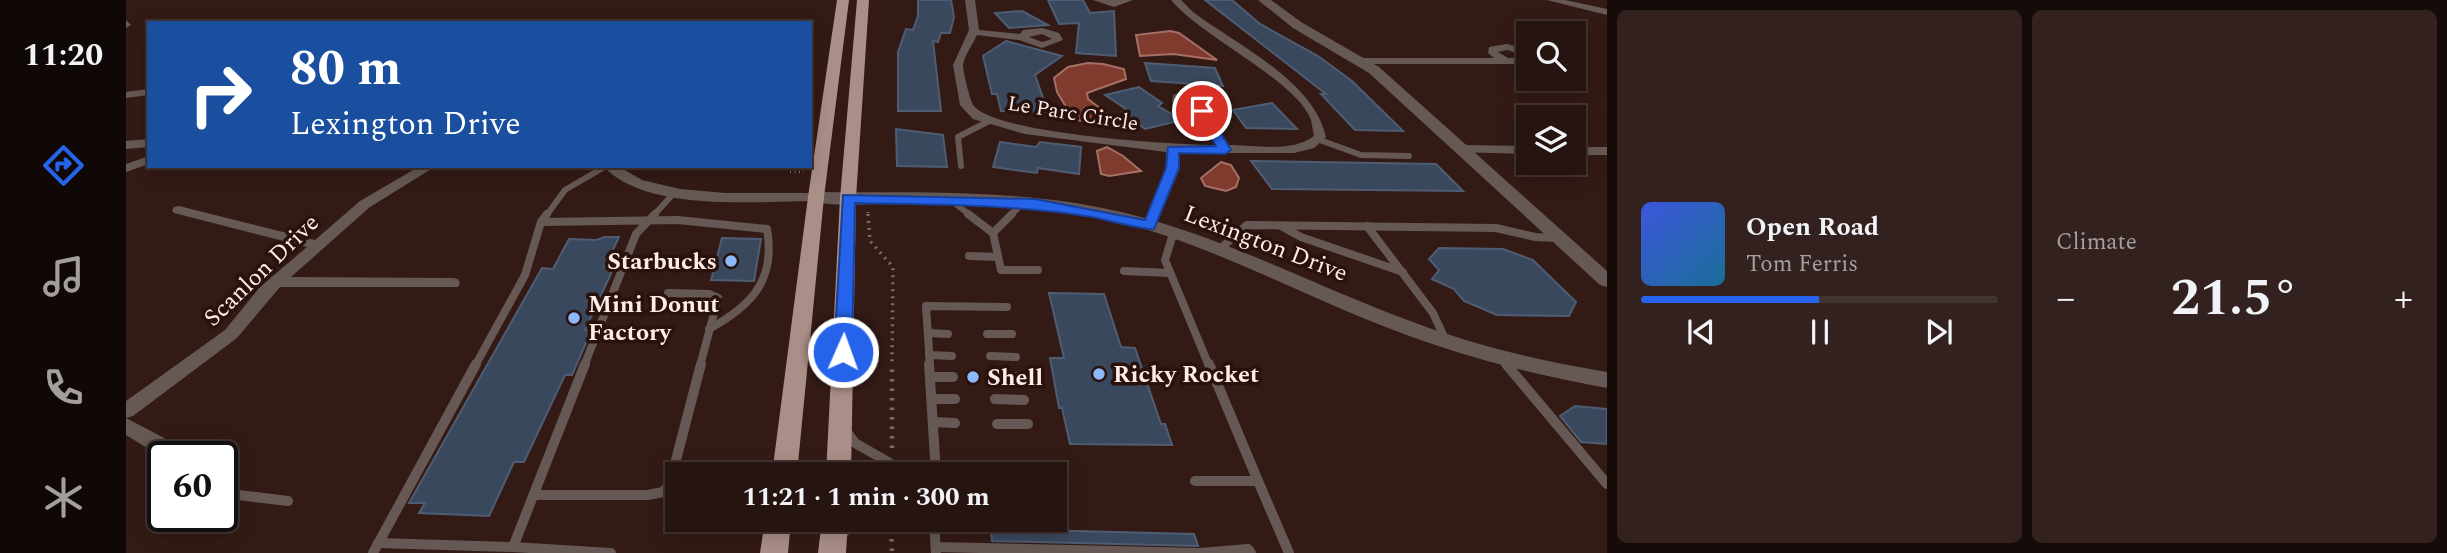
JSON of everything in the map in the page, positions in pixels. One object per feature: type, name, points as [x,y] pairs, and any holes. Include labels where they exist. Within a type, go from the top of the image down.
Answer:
[{"type":"main road","points":[[785,462],[816,197],[843,0]]},
{"type":"main road","points":[[838,462],[858,198],[863,0]]},
{"type":"main road","points":[[774,553],[777,532]]},
{"type":"street","name":"Le Parc Circle","points":[[971,0],[973,32],[958,65],[965,105],[977,116],[989,121],[1025,130],[1172,149],[1294,149],[1310,145],[1317,139]]},
{"type":"street","points":[[1098,0],[1114,4],[1128,0]]},
{"type":"street","points":[[1176,0],[1206,27],[1275,75],[1298,97],[1321,127],[1317,139]]},
{"type":"street","points":[[1264,0],[1297,25],[1374,70],[1607,281]]},
{"type":"street","points":[[1552,0],[1607,12]]},
{"type":"street","points":[[973,32],[1023,37]]},
{"type":"street","points":[[1506,61],[1493,53],[1493,49],[1507,47],[1516,50]]},
{"type":"street","points":[[1360,61],[1516,61]]},
{"type":"street","points":[[126,96],[147,92]]},
{"type":"street","points":[[1202,111],[1225,150]]},
{"type":"street","points":[[126,145],[147,143]]},
{"type":"street","points":[[1149,226],[1173,168],[1172,149]]},
{"type":"street","points":[[1462,149],[1516,150]]},
{"type":"street","points":[[1586,151],[1607,151]]},
{"type":"street","points":[[126,168],[147,161]]},
{"type":"street","name":"Scanlon Drive","points":[[126,411],[231,334],[277,282],[365,204],[427,168]]},
{"type":"street","name":"Lexington Drive","points":[[611,168],[635,182],[705,195],[1023,203],[1131,220],[1220,249],[1446,342],[1556,371],[1607,380]]},
{"type":"street","points":[[622,174],[633,168]]},
{"type":"street","points":[[179,210],[318,245]]},
{"type":"street","points":[[277,282],[452,283]]},
{"type":"street","points":[[126,426],[152,441]]},
{"type":"lane","points":[[961,166],[958,137],[989,121]]},
{"type":"lane","points":[[1317,139],[1361,155],[1409,156]]},
{"type":"lane","points":[[604,168],[565,190],[541,222],[526,275],[375,548],[611,553]]},
{"type":"lane","points":[[510,550],[636,234],[675,191]]},
{"type":"lane","points":[[952,201],[993,233],[1001,270],[1038,270]]},
{"type":"lane","points":[[993,233],[1023,203]]},
{"type":"lane","points":[[541,222],[678,220],[767,229],[770,244],[760,292],[739,312],[709,329]]},
{"type":"lane","points":[[1220,249],[1248,225],[1496,228],[1535,237],[1560,238]]},
{"type":"lane","points":[[1279,225],[1301,237],[1405,273]]},
{"type":"lane","points":[[1367,226],[1433,313],[1446,342]]},
{"type":"lane","points":[[1173,234],[1165,260],[1289,553]]},
{"type":"lane","points":[[969,256],[998,257]]},
{"type":"lane","points":[[1124,271],[1170,272]]},
{"type":"lane","points":[[534,495],[648,495],[663,492],[670,483],[718,298],[709,294],[668,293]]},
{"type":"lane","points":[[935,462],[926,306],[1007,307]]},
{"type":"lane","points":[[928,333],[948,334]]},
{"type":"lane","points":[[987,334],[1012,334]]},
{"type":"lane","points":[[929,355],[952,356]]},
{"type":"lane","points":[[990,356],[1016,357]]},
{"type":"lane","points":[[1500,356],[1607,484]]},
{"type":"lane","points":[[930,377],[953,377]]},
{"type":"lane","points":[[993,377],[1020,377]]},
{"type":"lane","points":[[932,398],[954,399]]},
{"type":"lane","points":[[995,399],[1024,400]]},
{"type":"lane","points":[[840,422],[855,443],[887,462]]},
{"type":"lane","points":[[933,422],[955,423]]},
{"type":"lane","points":[[998,424],[1028,424]]},
{"type":"lane","points":[[1195,481],[1258,481]]},
{"type":"lane","points":[[238,495],[288,501]]},
{"type":"lane","points":[[935,532],[936,550],[1200,553],[1248,549],[1251,553]]},
{"type":"path","points":[[858,198],[870,241],[893,267],[892,462]]},
{"type":"path","points":[[891,532],[892,553]]},
{"type":"shaded area","points":[[1170,31],[1179,33],[1217,60],[1173,54],[1140,56],[1136,35]]},
{"type":"shaded area","points":[[1088,63],[1124,69],[1126,79],[1087,93],[1088,99],[1106,113],[1108,121],[1095,123],[1064,118],[1066,107],[1057,92],[1054,78],[1068,67]]},
{"type":"shaded area","points":[[1107,147],[1141,171],[1109,176],[1101,174],[1097,151]]},
{"type":"shaded area","points":[[1221,162],[1231,165],[1239,178],[1236,187],[1226,191],[1205,186],[1201,178]]},
{"type":"building","points":[[918,0],[951,0],[954,17],[950,33],[941,33],[938,42],[933,41],[941,111],[898,111],[898,52],[906,29],[913,30],[918,16]]},
{"type":"building","points":[[1048,0],[1083,0],[1090,13],[1114,11],[1116,56],[1076,53],[1079,23],[1059,24]]},
{"type":"building","points":[[1205,0],[1232,0],[1260,24],[1318,56],[1352,81],[1403,131],[1355,130],[1321,94],[1326,94]]},
{"type":"building","points":[[1022,11],[1048,25],[1009,28],[995,13]]},
{"type":"building","points":[[1006,41],[1062,56],[1035,75],[1048,112],[1001,111],[997,94],[992,94],[983,56]]},
{"type":"building","points":[[1145,63],[1215,68],[1223,86],[1151,81]]},
{"type":"building","points":[[1139,87],[1162,103],[1158,106],[1182,120],[1145,129],[1122,112],[1126,109],[1105,95]]},
{"type":"building","points":[[1272,103],[1297,129],[1246,128],[1233,110]]},
{"type":"building","points":[[896,129],[943,135],[947,167],[897,166]]},
{"type":"building","points":[[1000,142],[1036,147],[1040,142],[1081,147],[1079,174],[1038,168],[1037,173],[993,167]]},
{"type":"building","points":[[1251,161],[1436,164],[1463,191],[1272,189]]},
{"type":"building","points":[[619,237],[605,267],[614,267],[585,330],[591,331],[572,375],[565,375],[524,462],[514,462],[489,516],[419,513],[425,503],[409,503],[542,268],[553,269],[569,239],[596,240]]},
{"type":"building","points":[[722,238],[761,239],[754,281],[711,280]]},
{"type":"building","points":[[1439,248],[1503,249],[1533,260],[1576,302],[1569,316],[1497,315],[1464,301],[1454,289],[1432,279],[1439,270],[1429,259]]},
{"type":"building","name":"Ricky Rocket","points":[[1049,293],[1104,294],[1121,347],[1135,348],[1161,424],[1165,424],[1172,445],[1070,444],[1062,408],[1059,408],[1050,358],[1064,358]]},
{"type":"building","points":[[1575,406],[1607,409],[1607,444],[1581,442],[1560,416]]},
{"type":"building","points":[[1067,531],[1194,534],[1198,546],[992,541],[991,532]]},
{"type":"place","name":"Starbucks","points":[[731,261]]},
{"type":"place","name":"Mini Donut Factory","points":[[574,318]]},
{"type":"place","name":"Ricky Rocket","points":[[1099,374]]},
{"type":"place","name":"Shell","points":[[973,377]]},
{"type":"route","points":[[843,352],[848,198],[1035,204],[1131,220],[1149,226],[1173,168],[1172,149],[1225,150],[1202,111]]}]
